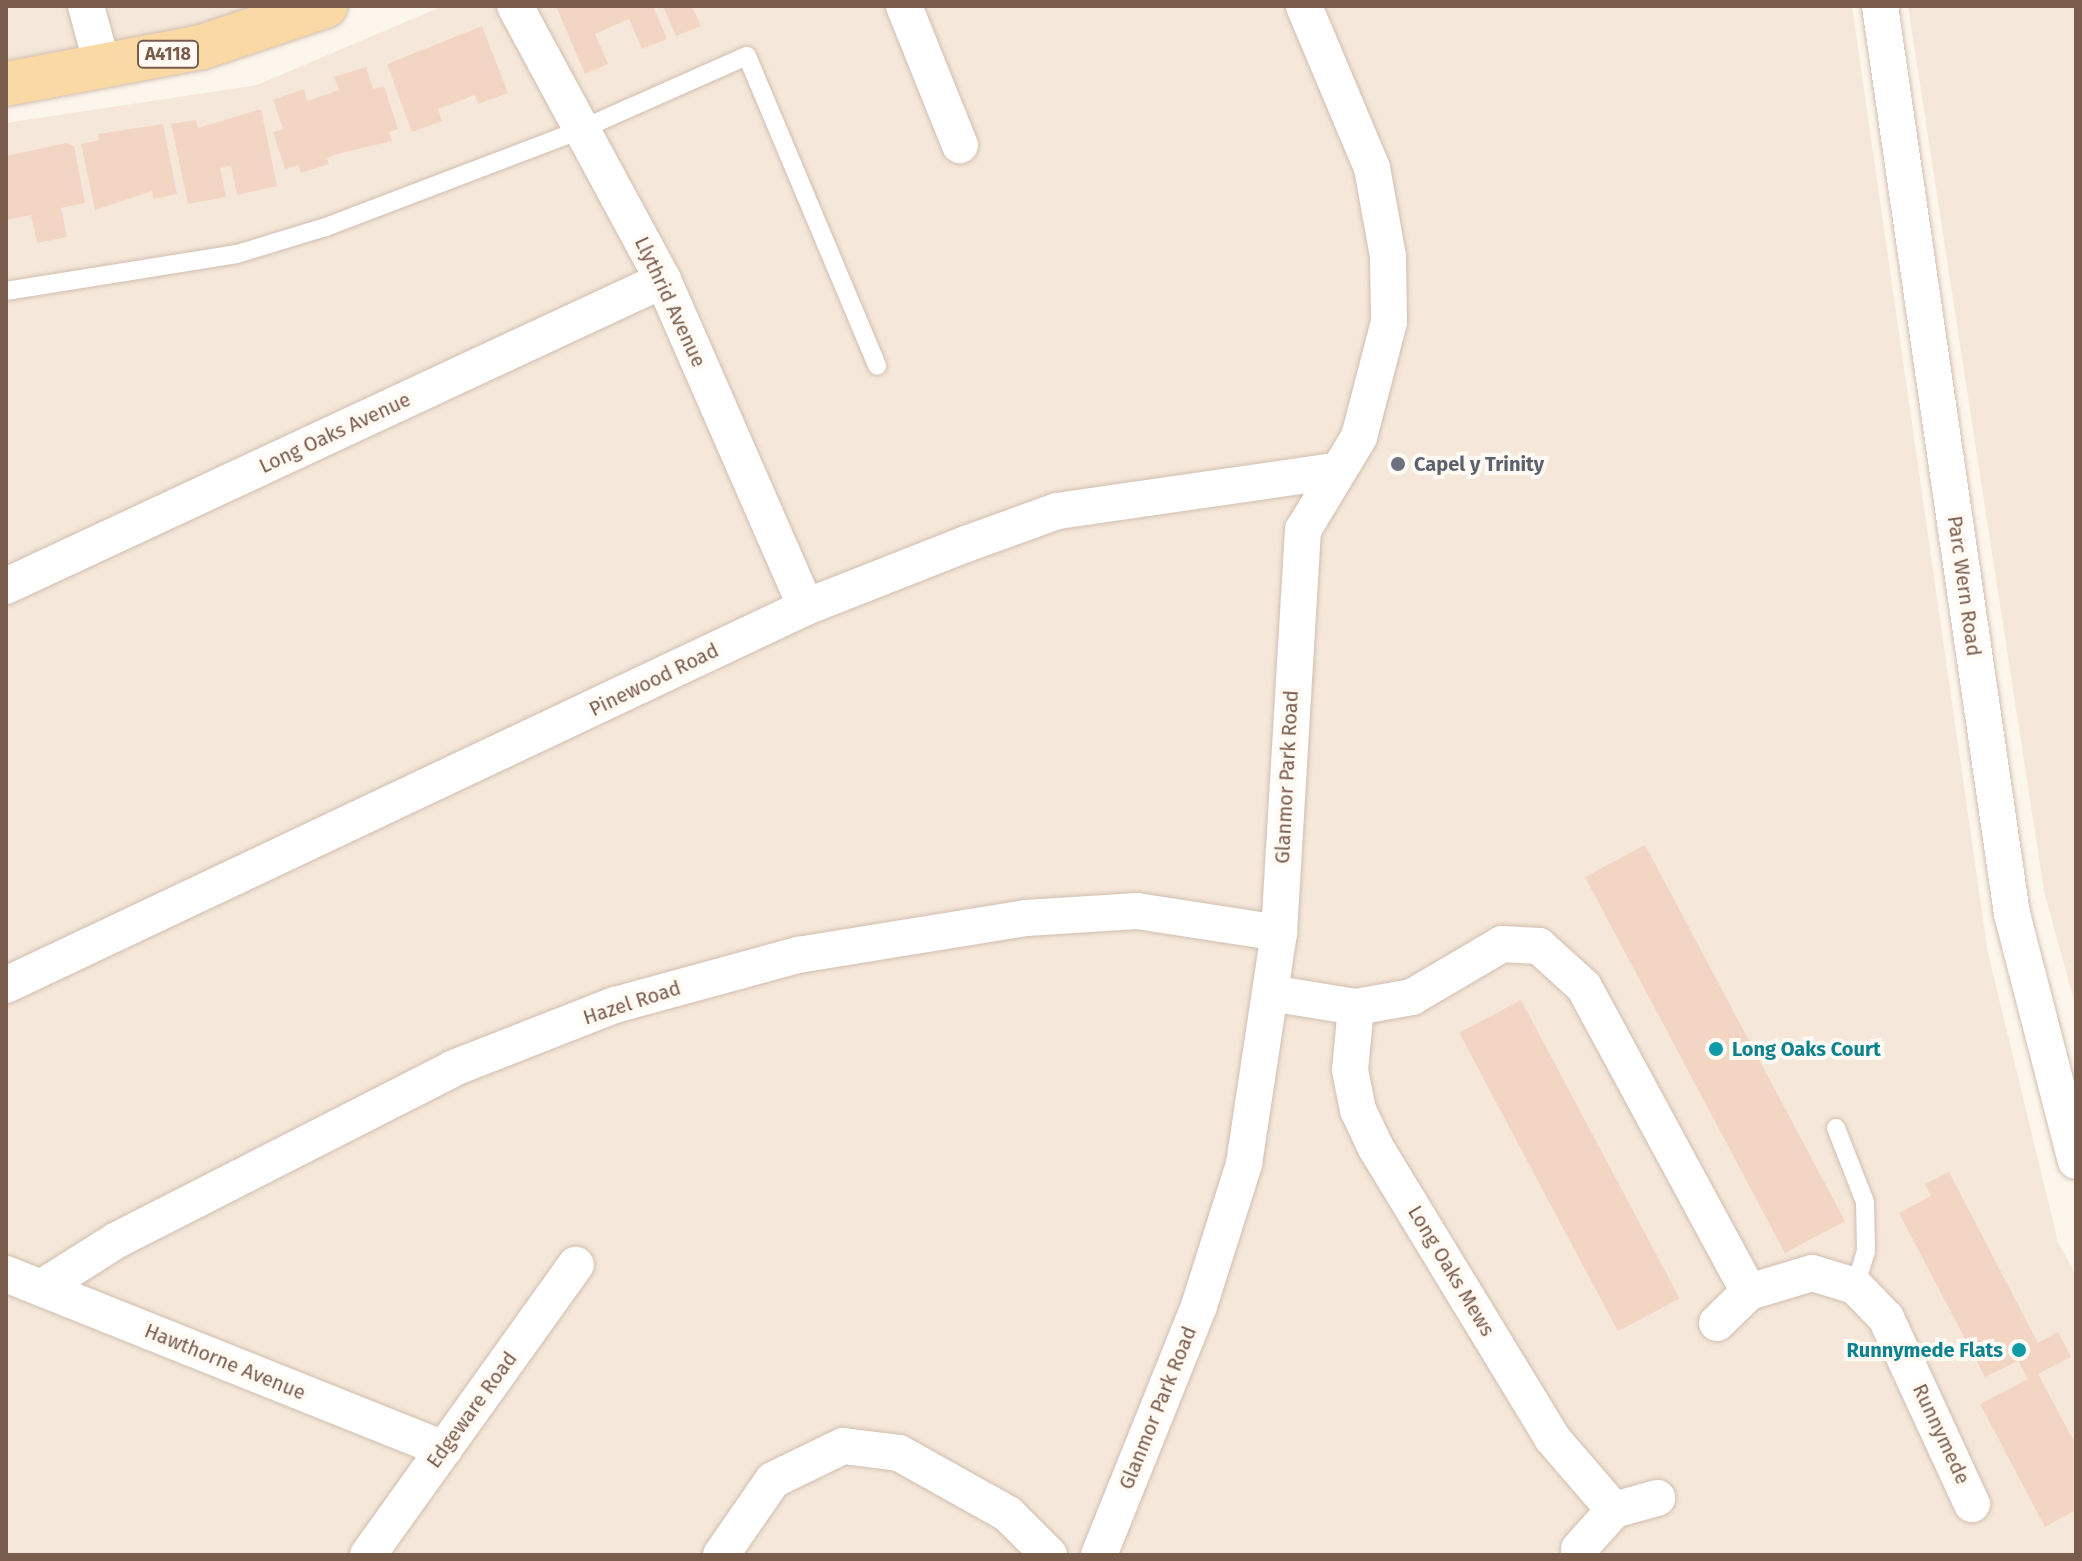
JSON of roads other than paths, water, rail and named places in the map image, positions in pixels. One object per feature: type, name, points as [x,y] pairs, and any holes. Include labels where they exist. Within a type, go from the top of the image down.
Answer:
[{"type":"main road","name":"A4118","points":[[6,84],[202,47],[325,6]]},
{"type":"street","points":[[86,6],[103,68]]},
{"type":"street","name":"Llythrid Avenue","points":[[515,6],[663,280],[806,607]]},
{"type":"street","points":[[904,6],[960,145]]},
{"type":"street","name":"Glanmor Park Road","points":[[1099,1555],[1199,1306],[1244,1164],[1279,933],[1303,530],[1333,471],[1359,437],[1389,322],[1388,256],[1372,168],[1304,6]]},
{"type":"street","name":"Parc Wern Road","points":[[1880,6],[2012,914],[2067,1100],[2076,1161]]},
{"type":"street","name":"Long Oaks Avenue","points":[[6,586],[663,280]]},
{"type":"street","name":"Pinewood Road","points":[[6,985],[806,607],[1057,511],[1333,471]]},
{"type":"street","name":"Hazel Road","points":[[41,1288],[117,1240],[454,1068],[615,1005],[798,955],[1026,918],[1137,911],[1279,933]]},
{"type":"street","points":[[1270,993],[1356,1007],[1412,997],[1502,944],[1539,946],[1584,987],[1749,1292]]},
{"type":"street","name":"Long Oaks Mews","points":[[1356,1007],[1350,1070],[1358,1110],[1376,1148],[1552,1438],[1614,1510]]},
{"type":"street","name":"Edgeware Road","points":[[368,1555],[576,1265]]},
{"type":"street","points":[[1717,1323],[1749,1292],[1812,1273],[1855,1286]]},
{"type":"street","name":"Hawthorne Avenue","points":[[6,1274],[444,1449]]},
{"type":"street","name":"Runnymede","points":[[1855,1286],[1886,1318],[1972,1504]]},
{"type":"street","points":[[721,1555],[773,1480],[843,1446],[899,1453],[1008,1514],[1049,1555]]},
{"type":"street","points":[[1579,1549],[1614,1510],[1657,1498]]},
{"type":"lane","points":[[6,291],[237,254],[326,227],[582,129],[747,56],[877,366]]},
{"type":"lane","points":[[1836,1128],[1865,1202],[1866,1251],[1855,1286]]},
{"type":"place","name":"Capel y Trinity","points":[[1398,464]]},
{"type":"place","name":"Long Oaks Court","points":[[1716,1049]]},
{"type":"place","name":"Runnymede Flats","points":[[2019,1350]]}]
